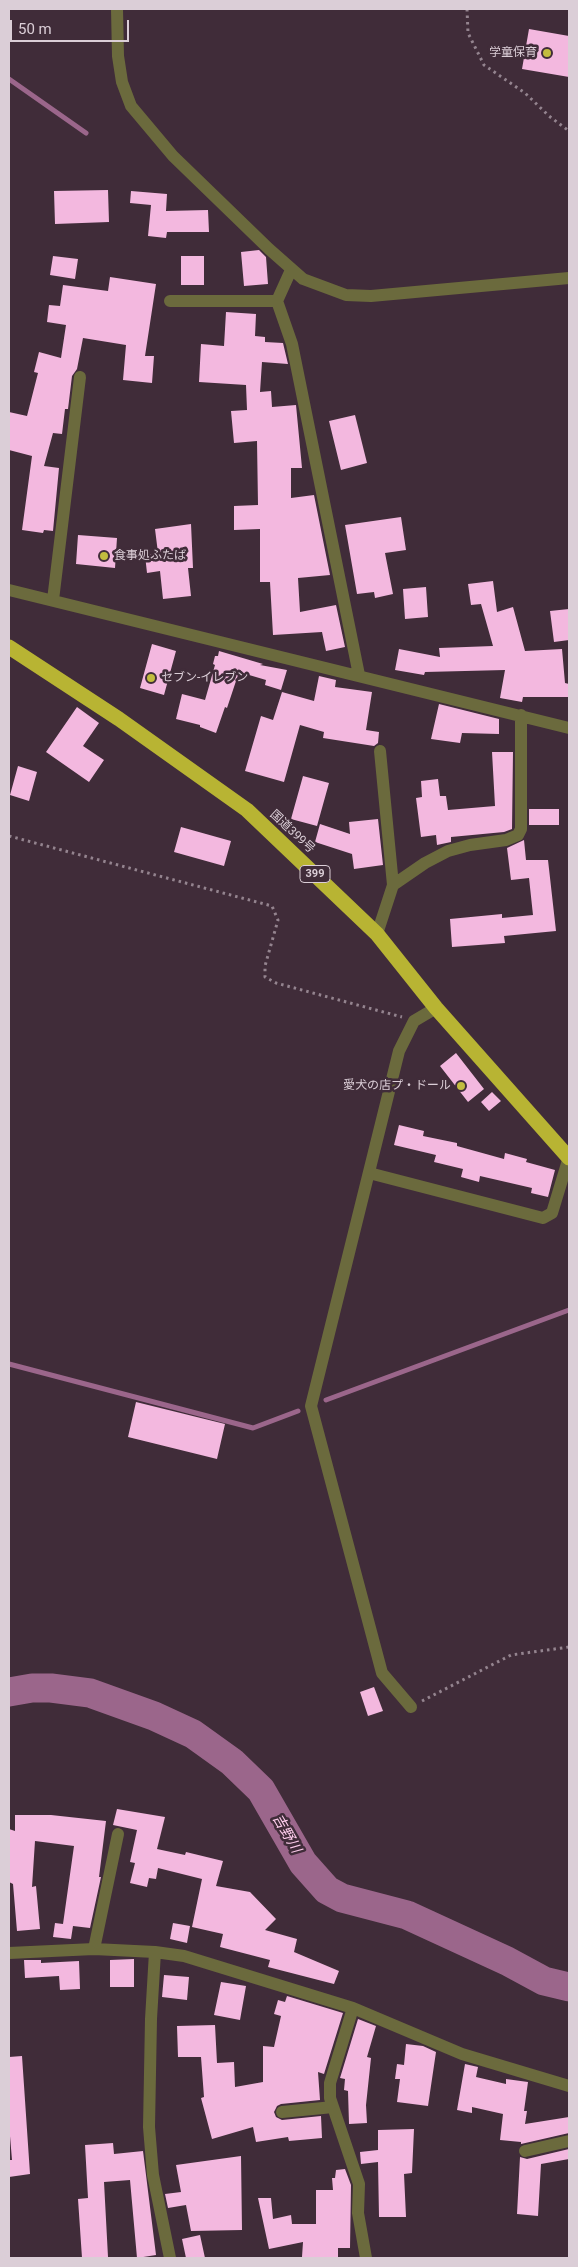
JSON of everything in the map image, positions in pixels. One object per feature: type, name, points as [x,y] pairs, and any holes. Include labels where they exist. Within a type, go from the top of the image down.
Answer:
[{"type":"highway","name":"国道399号","points":[[9,647],[118,719],[247,810],[377,934],[436,1008],[569,1158]]},
{"type":"street","points":[[117,9],[118,56],[122,82],[131,106],[173,156],[292,270],[322,287],[346,295],[371,296],[569,278]]},
{"type":"street","points":[[292,270],[277,301],[292,344],[359,675]]},
{"type":"street","points":[[170,301],[277,301]]},
{"type":"street","points":[[53,600],[80,377]]},
{"type":"street","points":[[9,590],[569,728]]},
{"type":"street","points":[[393,885],[425,863],[448,851],[470,845],[506,840],[518,835],[521,829],[521,716]]},
{"type":"street","points":[[377,934],[393,885],[380,751]]},
{"type":"street","points":[[411,1707],[382,1672],[311,1406],[399,1051],[414,1021],[436,1008]]},
{"type":"street","points":[[369,1173],[543,1218],[552,1213],[569,1158]]},
{"type":"street","points":[[94,1950],[118,1834]]},
{"type":"street","points":[[9,1953],[94,1950],[155,1952],[184,1956],[353,2008],[462,2054],[569,2086]]},
{"type":"street","points":[[155,1952],[150,2019],[149,2127],[153,2175],[170,2258]]},
{"type":"street","points":[[353,2008],[330,2084],[330,2098],[359,2184],[358,2213],[366,2258]]},
{"type":"street","points":[[282,2112],[333,2107]]},
{"type":"street","points":[[525,2151],[569,2140]]},
{"type":"path","points":[[467,9],[468,33],[484,65],[525,93],[549,116],[569,131]]},
{"type":"path","points":[[9,836],[272,906],[278,920],[264,966],[265,977],[276,983],[414,1021]]},
{"type":"path","points":[[411,1707],[511,1655],[569,1647]]},
{"type":"building","name":"学童保育","points":[[529,29],[569,36],[569,77],[522,69]]},
{"type":"building","points":[[108,190],[109,222],[55,224],[54,191]]},
{"type":"building","points":[[131,191],[167,194],[166,211],[208,210],[209,232],[167,232],[166,238],[148,236],[151,205],[130,203]]},
{"type":"building","points":[[259,250],[266,257],[268,284],[244,286],[241,252]]},
{"type":"building","points":[[53,256],[78,259],[75,279],[50,275]]},
{"type":"building","points":[[181,256],[204,256],[204,285],[181,285]]},
{"type":"building","points":[[110,277],[156,284],[145,356],[154,356],[152,383],[123,380],[126,345],[83,338],[77,369],[72,376],[68,409],[65,409],[62,434],[53,433],[44,466],[59,468],[53,531],[44,530],[43,533],[22,530],[32,456],[9,450],[9,412],[27,416],[38,373],[34,372],[39,352],[61,358],[66,325],[47,322],[49,305],[60,306],[63,285],[108,291]]},
{"type":"building","points":[[226,312],[256,314],[255,336],[265,337],[265,342],[283,343],[288,364],[262,362],[260,392],[271,391],[272,407],[296,405],[302,468],[291,468],[291,498],[314,495],[330,575],[298,578],[300,612],[336,605],[345,647],[326,651],[322,632],[273,635],[270,582],[260,582],[260,529],[234,530],[234,506],[258,505],[257,441],[234,443],[231,411],[247,410],[246,385],[199,382],[201,344],[224,346]]},
{"type":"building","points":[[355,415],[367,463],[341,470],[329,421]]},
{"type":"building","points":[[401,517],[406,550],[385,553],[393,594],[375,598],[374,592],[357,594],[345,525]]},
{"type":"building","points":[[191,524],[193,568],[188,568],[191,596],[163,599],[160,571],[147,573],[145,555],[158,553],[155,529]]},
{"type":"building","points":[[78,535],[117,538],[115,568],[76,564]]},
{"type":"building","points":[[493,581],[497,612],[513,607],[525,651],[562,649],[565,683],[569,684],[569,697],[523,697],[522,702],[500,698],[505,670],[425,672],[424,675],[395,670],[399,649],[440,657],[439,648],[493,646],[481,604],[471,605],[468,584]]},
{"type":"building","points":[[426,587],[428,617],[405,619],[403,589]]},
{"type":"building","points":[[569,609],[569,640],[554,642],[550,611]]},
{"type":"building","points":[[152,644],[176,651],[164,695],[140,688]]},
{"type":"building","points":[[219,651],[263,664],[260,665],[287,670],[281,690],[265,685],[266,680],[239,672],[216,733],[200,727],[200,725],[176,719],[182,694],[205,700],[215,665],[213,664],[215,656],[218,656]]},
{"type":"building","points":[[319,676],[336,680],[335,687],[372,692],[366,730],[379,732],[378,743],[374,746],[323,738],[324,732],[300,725],[284,782],[245,771],[261,716],[273,720],[282,692],[314,701]]},
{"type":"building","points":[[439,704],[499,719],[499,734],[462,733],[460,743],[431,739]]},
{"type":"building","points":[[77,707],[99,723],[83,746],[104,760],[89,782],[46,752]]},
{"type":"building","points":[[492,752],[513,752],[512,829],[504,832],[451,837],[451,842],[437,845],[436,835],[421,837],[416,798],[422,797],[421,781],[438,779],[440,796],[446,796],[448,810],[495,806]]},
{"type":"building","points":[[18,766],[37,772],[29,801],[10,795]]},
{"type":"building","points":[[303,776],[329,783],[317,826],[291,819]]},
{"type":"building","points":[[529,809],[559,809],[559,825],[529,825]]},
{"type":"building","points":[[378,819],[383,865],[354,869],[352,854],[315,842],[320,824],[350,834],[349,822]]},
{"type":"building","points":[[181,827],[231,841],[224,866],[174,852]]},
{"type":"building","points":[[524,840],[526,860],[548,860],[556,931],[504,936],[505,943],[452,947],[450,919],[502,914],[502,918],[533,915],[529,878],[511,880],[507,848]]},
{"type":"building","points":[[456,1053],[484,1089],[468,1102],[440,1066]]},
{"type":"building","points":[[492,1092],[501,1101],[489,1111],[481,1102]]},
{"type":"building","points":[[399,1125],[424,1131],[423,1136],[457,1143],[457,1146],[504,1159],[505,1153],[527,1159],[526,1162],[555,1170],[548,1197],[531,1193],[532,1188],[480,1176],[479,1182],[461,1177],[463,1169],[434,1162],[436,1155],[394,1145]]},
{"type":"building","points":[[136,1402],[225,1424],[217,1459],[128,1437]]},
{"type":"building","points":[[374,1687],[383,1711],[368,1716],[360,1692]]},
{"type":"building","points":[[117,1809],[165,1817],[157,1849],[185,1855],[186,1852],[223,1861],[216,1886],[250,1892],[276,1919],[265,1930],[297,1939],[294,1952],[339,1971],[334,1984],[268,1967],[270,1960],[220,1947],[223,1934],[192,1927],[202,1879],[158,1868],[156,1879],[149,1878],[147,1887],[130,1883],[135,1863],[130,1862],[137,1830],[113,1825]]},
{"type":"building","points":[[15,1815],[51,1815],[106,1821],[99,1877],[101,1877],[90,1928],[73,1926],[71,1939],[53,1937],[55,1923],[63,1924],[74,1846],[35,1841],[32,1887],[36,1886],[40,1929],[17,1931],[13,1884],[9,1882],[9,1829],[15,1831]]},
{"type":"building","points":[[173,1923],[190,1926],[187,1943],[170,1939]]},
{"type":"building","points":[[134,1959],[134,1987],[110,1987],[110,1960]]},
{"type":"building","points":[[24,1960],[41,1960],[41,1963],[79,1961],[80,1989],[60,1990],[59,1976],[25,1978]]},
{"type":"building","points":[[164,1975],[189,1977],[187,2000],[162,1997]]},
{"type":"building","points":[[221,1982],[246,1986],[240,2020],[214,2015]]},
{"type":"building","points":[[287,1996],[343,2013],[324,2074],[318,2072],[320,2100],[281,2104],[277,2106],[274,2112],[276,2117],[282,2120],[321,2116],[322,2138],[289,2141],[288,2137],[256,2142],[253,2127],[212,2139],[201,2098],[204,2097],[201,2057],[178,2057],[177,2026],[215,2025],[217,2063],[234,2062],[235,2087],[263,2082],[263,2046],[274,2047],[281,2016],[274,2014],[278,2000],[285,2002]]},
{"type":"building","points":[[358,2019],[376,2026],[367,2057],[371,2058],[366,2105],[367,2123],[349,2124],[348,2091],[344,2090],[345,2079],[340,2078]]},
{"type":"building","points":[[406,2044],[423,2046],[436,2052],[428,2106],[397,2102],[400,2079],[395,2079],[397,2064],[404,2065]]},
{"type":"building","points":[[22,2056],[30,2174],[9,2177],[9,2160],[12,2160],[9,2124],[9,2057]]},
{"type":"building","points":[[465,2064],[478,2067],[476,2077],[506,2084],[506,2079],[528,2082],[524,2111],[527,2111],[525,2124],[569,2117],[569,2133],[521,2144],[521,2142],[500,2140],[503,2114],[472,2107],[472,2113],[457,2110]]},
{"type":"building","points":[[414,2129],[412,2173],[404,2174],[406,2217],[379,2217],[378,2162],[361,2164],[360,2152],[378,2150],[378,2130]]},
{"type":"building","points":[[113,2143],[114,2154],[143,2151],[156,2255],[137,2258],[130,2180],[104,2182],[108,2257],[82,2258],[78,2199],[88,2198],[85,2145]]},
{"type":"building","points":[[569,2149],[569,2159],[541,2164],[538,2216],[517,2214],[520,2157],[527,2159]]},
{"type":"building","points":[[241,2156],[242,2230],[191,2231],[186,2205],[168,2208],[165,2194],[181,2192],[176,2165]]},
{"type":"building","points":[[345,2169],[351,2185],[350,2248],[338,2248],[338,2258],[302,2257],[303,2242],[269,2249],[258,2198],[271,2198],[273,2219],[291,2215],[292,2224],[316,2224],[316,2190],[333,2190],[332,2178],[335,2178],[336,2170]]},
{"type":"building","points":[[200,2235],[205,2258],[186,2258],[182,2239]]},
{"type":"waterway","points":[[9,79],[86,133]]},
{"type":"waterway","points":[[326,1400],[569,1310]]},
{"type":"waterway","points":[[9,1364],[253,1428],[298,1411]]},
{"type":"waterway","name":"吉野川","points":[[9,1692],[32,1688],[51,1688],[90,1693],[154,1716],[193,1734],[232,1762],[261,1790],[303,1863],[327,1890],[342,1898],[407,1915],[507,1961],[544,1981],[569,1987]]},
{"type":"place","name":"学童保育","points":[[547,53]]},
{"type":"place","name":"食事処ふたば","points":[[104,556]]},
{"type":"place","name":"セブン-イレブン","points":[[151,678]]},
{"type":"place","name":"愛犬の店プ・ドール","points":[[461,1086]]}]
